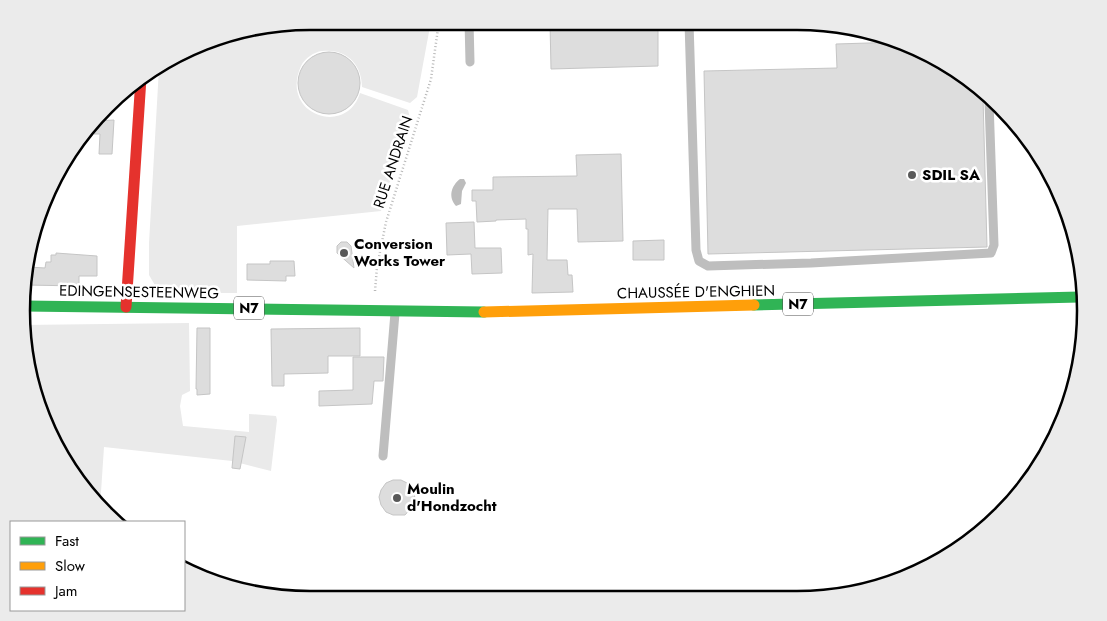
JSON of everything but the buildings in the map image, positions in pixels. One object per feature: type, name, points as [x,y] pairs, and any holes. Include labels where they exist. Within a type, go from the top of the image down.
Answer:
[{"type":"main road","points":[[126,307],[140,88]]},
{"type":"main road","name":"CHAUSSÉE D'ENGHIEN","points":[[373,310],[500,312],[1076,297]]},
{"type":"main road","name":"EDINGENSESTEENWEG","points":[[30,306],[373,310]]},
{"type":"lane","points":[[469,30],[470,62]]},
{"type":"lane","points":[[690,30],[696,250],[699,261],[708,266],[811,263],[991,253],[994,245],[989,107]]},
{"type":"lane","points":[[383,456],[396,310]]},
{"type":"path","name":"RUE ANDRAIN","points":[[373,310],[377,267],[386,222],[431,79],[438,30]]},
{"type":"shaded area","points":[[310,30],[429,30],[417,97],[410,103],[362,87],[356,65],[351,59],[338,52],[322,51],[316,53],[307,58],[301,66],[297,83],[299,97],[306,108],[317,114],[329,117],[342,115],[353,107],[360,93],[408,110],[410,118],[381,211],[237,226],[237,293],[167,293],[156,287],[149,275],[149,243],[159,75],[203,51],[256,35],[274,32]]},
{"type":"shaded area","points":[[460,179],[464,179],[466,183],[462,191],[461,204],[456,206],[451,195],[454,185]]},
{"type":"shaded area","points":[[189,323],[190,391],[182,395],[180,406],[183,426],[249,432],[249,414],[276,416],[271,471],[232,461],[104,447],[101,496],[77,466],[51,418],[35,365],[31,325]]},
{"type":"traffic: fast","points":[[754,305],[1076,297]]},
{"type":"traffic: fast","points":[[30,306],[484,312]]},
{"type":"traffic: slow","points":[[484,312],[754,305]]},
{"type":"traffic: jam","points":[[126,307],[140,88]]},
{"type":"place","name":"SDIL SA","points":[[912,175]]},
{"type":"place","name":"Conversion Works Tower","points":[[344,253]]},
{"type":"place","name":"Moulin d'Hondzocht","points":[[397,498]]}]
